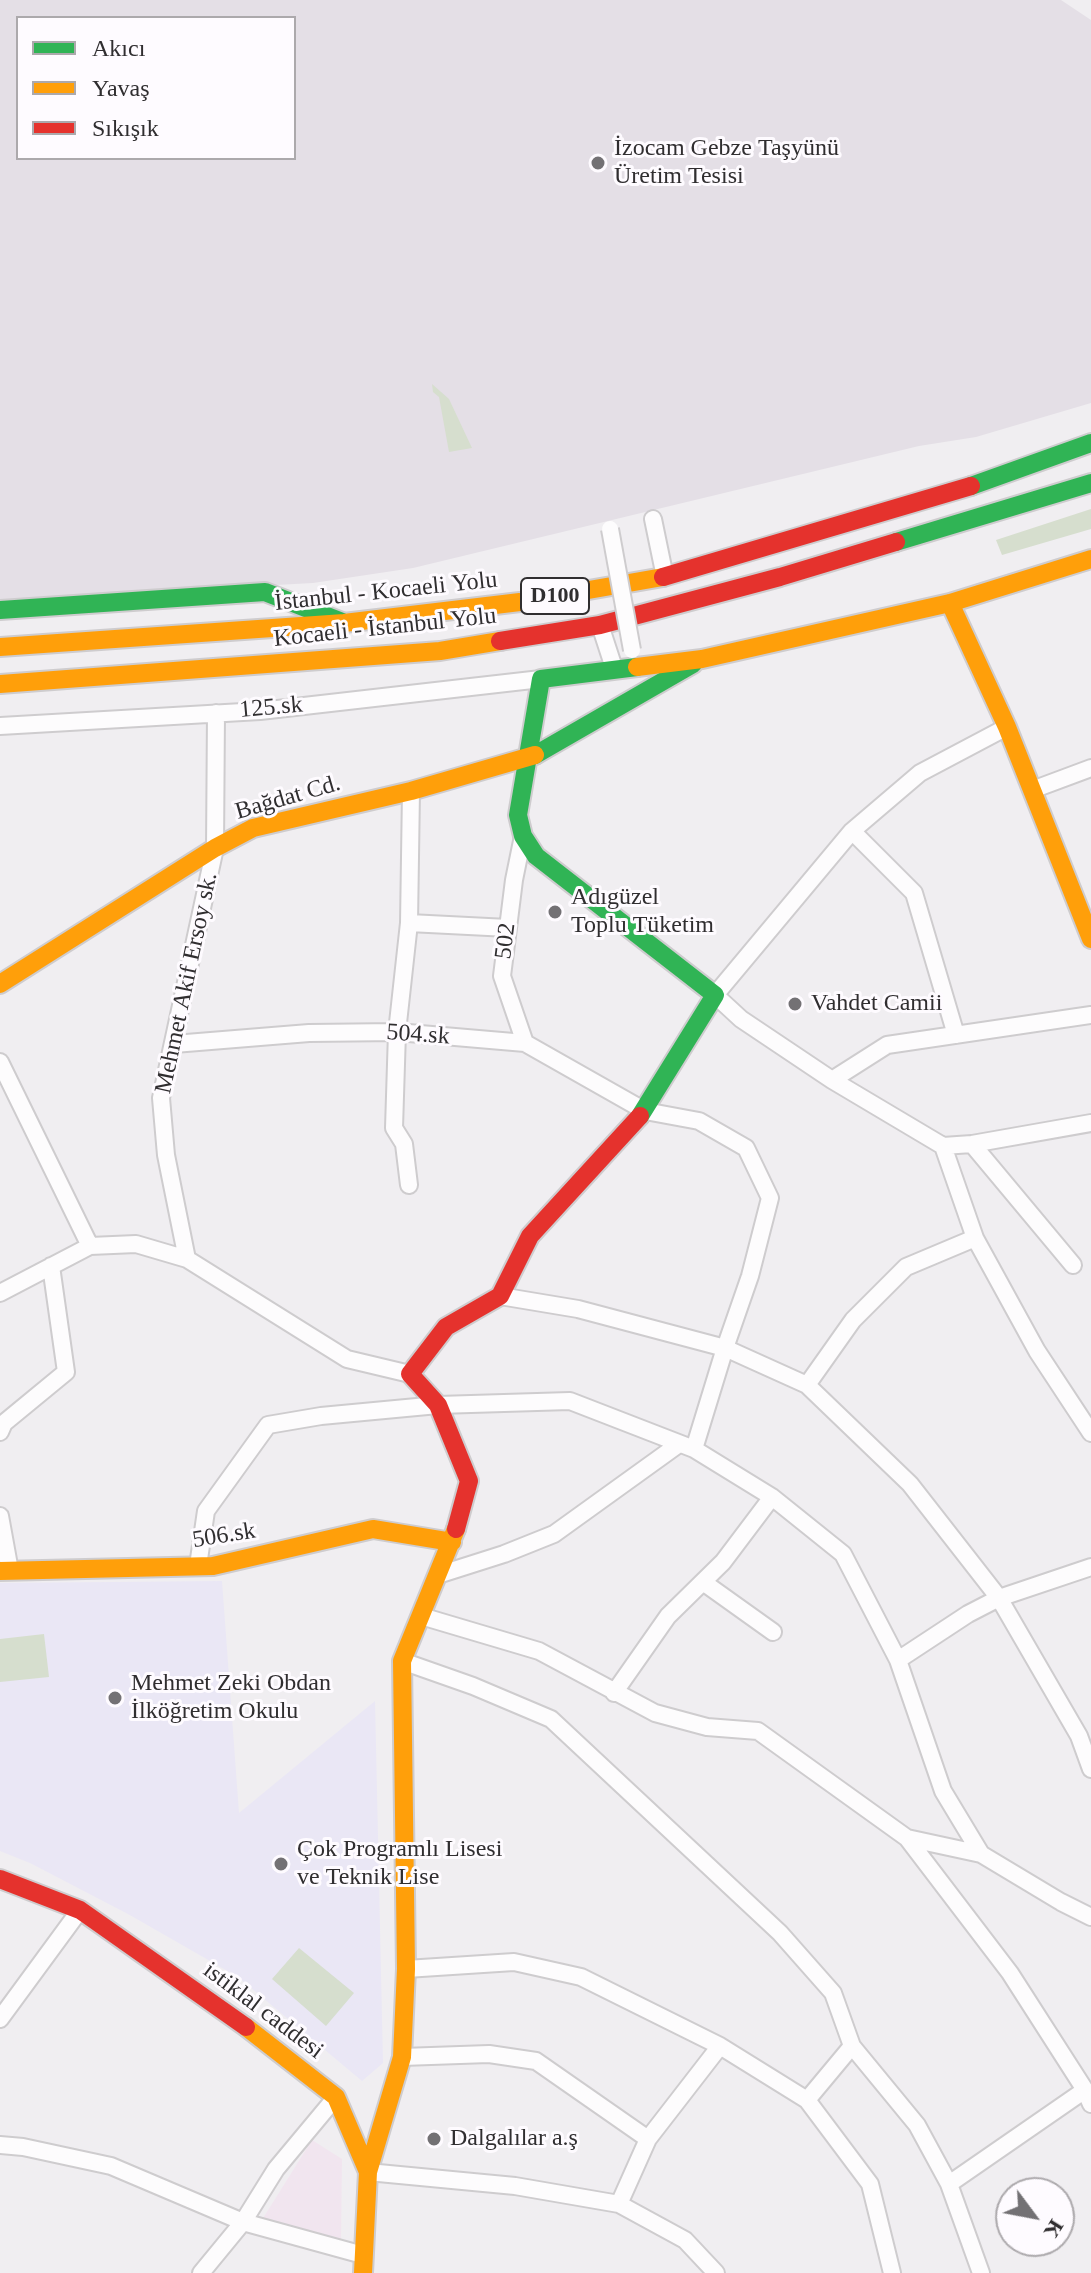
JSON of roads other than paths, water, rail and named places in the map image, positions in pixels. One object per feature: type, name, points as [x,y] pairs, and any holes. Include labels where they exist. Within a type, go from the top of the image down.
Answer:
[{"type":"main road","name":"İstanbul - Kocaeli Yolu","points":[[0,647],[344,623],[520,602],[665,577],[963,489],[1091,443]]},
{"type":"main road","name":"Kocaeli - İstanbul Yolu","points":[[0,684],[440,651],[600,625],[780,577],[1091,483]]},
{"type":"main road","points":[[368,2172],[402,2057],[406,1969],[402,1661],[452,1542],[469,1481],[438,1405],[410,1374],[446,1327],[500,1296],[530,1236],[645,1111],[715,995],[536,856],[523,836],[518,815],[541,679],[702,659],[950,603],[1091,559]]},
{"type":"main road","points":[[0,610],[265,592],[344,623]]},
{"type":"main road","points":[[950,603],[1007,727],[1091,939]]},
{"type":"main road","name":"Bağdat Cd.","points":[[0,984],[215,848],[253,828],[411,791],[529,758],[702,659]]},
{"type":"main road","name":"506.sk","points":[[5,1571],[213,1566],[373,1529],[452,1542]]},
{"type":"main road","name":"istiklal caddesi","points":[[0,1879],[80,1910],[218,2006],[336,2097],[368,2172],[363,2264]]},
{"type":"street","points":[[653,519],[665,577]]},
{"type":"street","points":[[610,529],[632,650]]},
{"type":"street","points":[[600,625],[614,668]]},
{"type":"street","name":"125.sk","points":[[0,726],[260,711],[541,679]]},
{"type":"street","name":"Mehmet Akif Ersoy sk.","points":[[187,1259],[166,1155],[161,1098],[215,848],[216,713]]},
{"type":"street","points":[[1007,727],[920,773],[852,831],[715,995],[741,1019],[832,1080],[943,1146],[972,1144],[1091,1123]]},
{"type":"street","points":[[1032,790],[1091,768]]},
{"type":"street","points":[[409,1185],[404,1144],[394,1128],[397,1032],[409,923],[411,791]]},
{"type":"street","points":[[852,831],[914,893],[956,1035]]},
{"type":"street","name":"502","points":[[523,836],[502,976],[525,1043]]},
{"type":"street","points":[[409,923],[508,928]]},
{"type":"street","points":[[832,1080],[887,1045],[1091,1015]]},
{"type":"street","name":"504.sk","points":[[174,1044],[309,1033],[397,1032],[525,1043],[645,1111],[699,1121],[746,1148],[770,1198],[750,1276],[686,1446]]},
{"type":"street","points":[[0,1062],[90,1246]]},
{"type":"street","points":[[972,1144],[1073,1265]]},
{"type":"street","points":[[943,1146],[975,1238],[1037,1351],[1091,1433]]},
{"type":"street","points":[[807,1385],[853,1320],[906,1267],[975,1238]]},
{"type":"street","points":[[0,1293],[90,1246],[136,1244],[187,1259],[347,1359],[410,1374]]},
{"type":"street","points":[[0,1432],[4,1423],[66,1372],[51,1266]]},
{"type":"street","points":[[500,1296],[578,1309],[725,1348],[807,1385],[910,1484],[999,1598],[1085,1732],[1091,1769]]},
{"type":"street","points":[[198,1566],[206,1511],[268,1425],[321,1416],[438,1405],[570,1401],[686,1446],[772,1497],[843,1554],[898,1660],[943,1791],[981,1854]]},
{"type":"street","points":[[438,1575],[554,1534],[686,1446]]},
{"type":"street","points":[[614,1693],[668,1616],[723,1562],[772,1497]]},
{"type":"street","points":[[0,1516],[5,1571]]},
{"type":"street","points":[[898,1660],[968,1614],[999,1598],[1091,1567]]},
{"type":"street","points":[[703,1582],[773,1632]]},
{"type":"street","points":[[421,1616],[539,1651],[655,1713],[707,1727],[758,1731],[907,1838],[1010,1973],[1088,2097],[949,2184]]},
{"type":"street","points":[[402,1661],[473,1686],[551,1719],[780,1933],[833,1993],[852,2046],[917,2125],[949,2184],[981,2273]]},
{"type":"street","points":[[907,1838],[981,1854],[1091,1917]]},
{"type":"street","points":[[0,2019],[80,1910]]},
{"type":"street","points":[[406,1969],[514,1962],[581,1977],[720,2046],[807,2100],[870,2184],[892,2273]]},
{"type":"street","points":[[619,2204],[648,2139],[720,2046]]},
{"type":"street","points":[[807,2100],[852,2046]]},
{"type":"street","points":[[402,2057],[489,2054],[536,2061],[648,2139]]},
{"type":"street","points":[[201,2273],[243,2222],[276,2169],[336,2097]]},
{"type":"street","points":[[0,2145],[111,2166],[243,2222],[363,2264]]},
{"type":"street","points":[[368,2172],[515,2186],[619,2204],[685,2240],[716,2273]]},
{"type":"place","name":"İzocam Gebze Taşyünü Üretim Tesisi","points":[[598,163]]},
{"type":"place","name":"Adıgüzel Toplu Tüketim","points":[[555,912]]},
{"type":"place","name":"Vahdet Camii","points":[[795,1004]]},
{"type":"place","name":"Mehmet Zeki Obdan İlköğretim Okulu","points":[[115,1698]]},
{"type":"place","name":"Çok Programlı Lisesi ve Teknik Lise","points":[[281,1864]]},
{"type":"place","name":"Dalgalılar a.ş","points":[[434,2139]]}]
